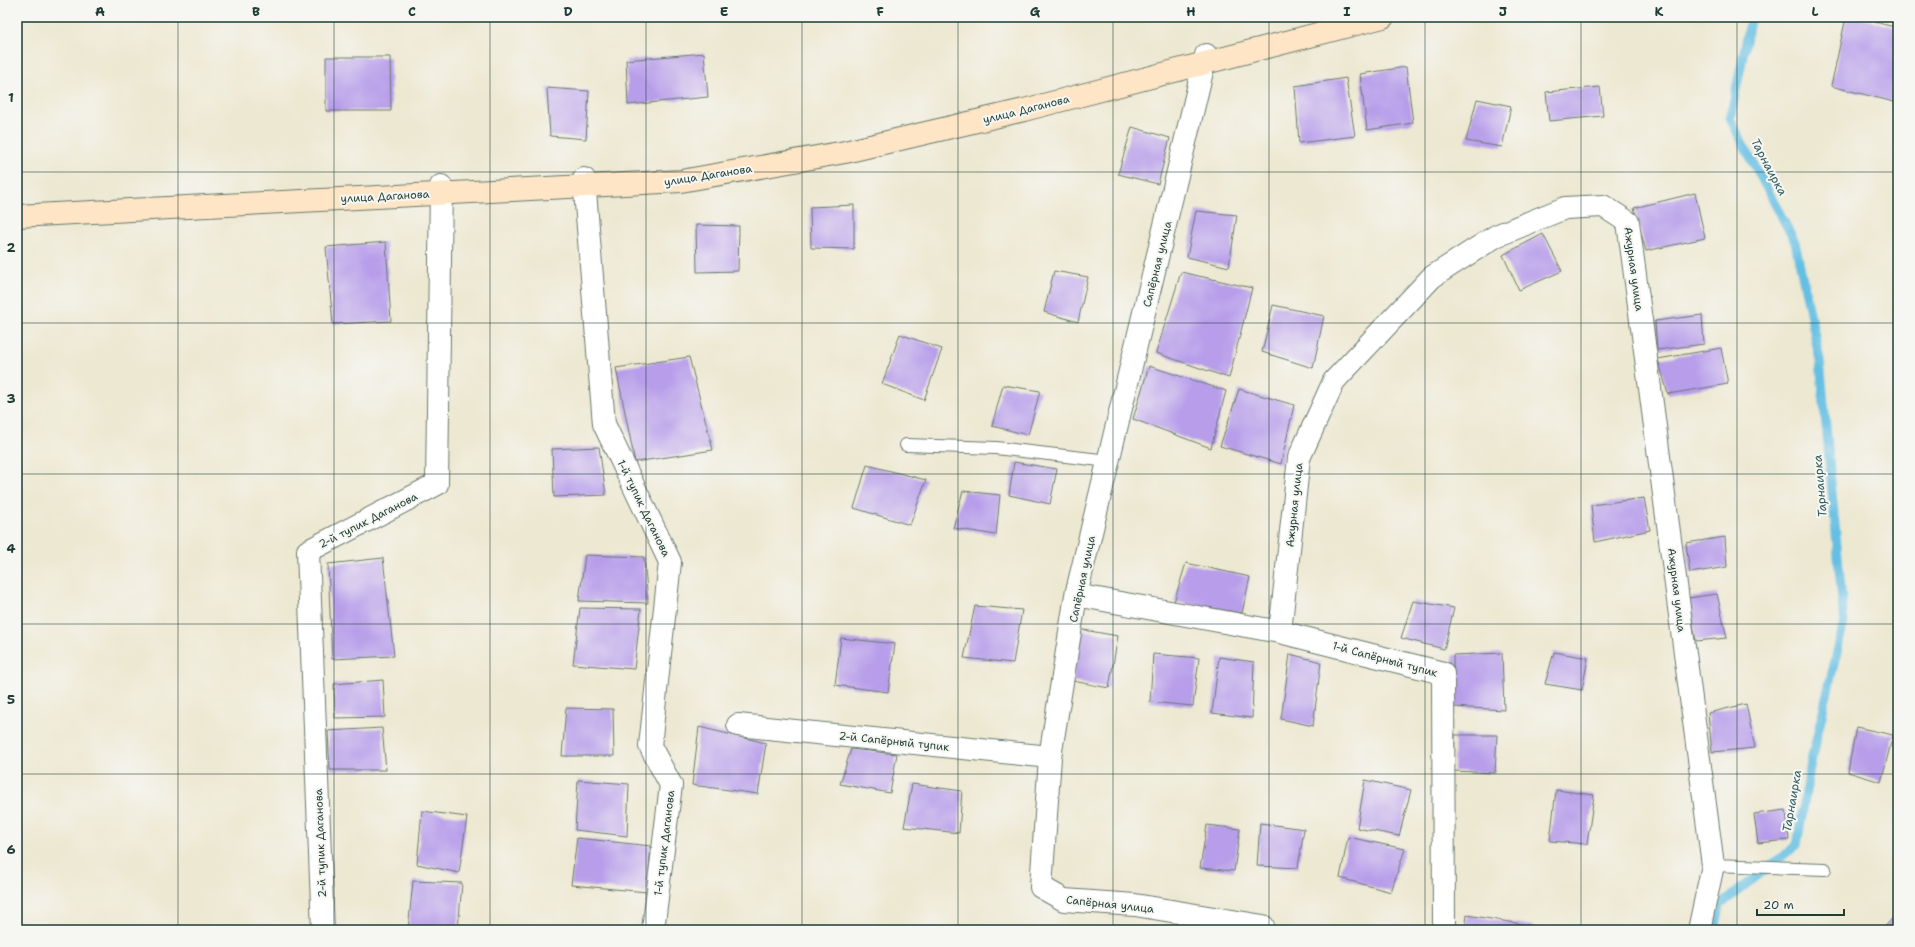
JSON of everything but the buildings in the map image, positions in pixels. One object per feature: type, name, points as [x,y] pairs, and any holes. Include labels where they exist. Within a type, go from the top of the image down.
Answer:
[{"type":"main road","name":"улица Даганова","points":[[17,216],[585,182],[681,181],[845,152],[1024,110],[1355,17]]},
{"type":"main road","name":"улица Даганова","points":[[1327,24],[1383,17]]},
{"type":"main road","name":"улица Даганова","points":[[17,209],[441,190]]},
{"type":"street","name":"Сапёрная улица","points":[[1206,59],[1076,595],[1050,757],[1041,887],[1064,900],[1135,905],[1263,926]]},
{"type":"street","name":"1-й тупик Даганова","points":[[585,182],[604,424],[670,562],[650,746],[671,785],[653,930]]},
{"type":"street","name":"2-й тупик Даганова","points":[[323,930],[308,551],[437,484],[441,190]]},
{"type":"street","name":"Ажурная улица","points":[[1280,632],[1299,458],[1334,381],[1432,278],[1503,233],[1565,208],[1602,206],[1628,222],[1712,865],[1699,930]]},
{"type":"street","name":"1-й Сапёрный тупик","points":[[1076,595],[1280,632],[1442,673],[1444,930]]},
{"type":"street","name":"2-й Сапёрный тупик","points":[[738,725],[1050,757]]},
{"type":"lane","points":[[906,445],[996,448],[1109,461]]},
{"type":"lane","points":[[1712,865],[1825,869]]},
{"type":"waterway","name":"Тарнаирка","points":[[1715,930],[1720,905],[1797,845],[1812,757],[1844,622],[1820,360],[1795,242],[1730,119],[1751,17]]}]
